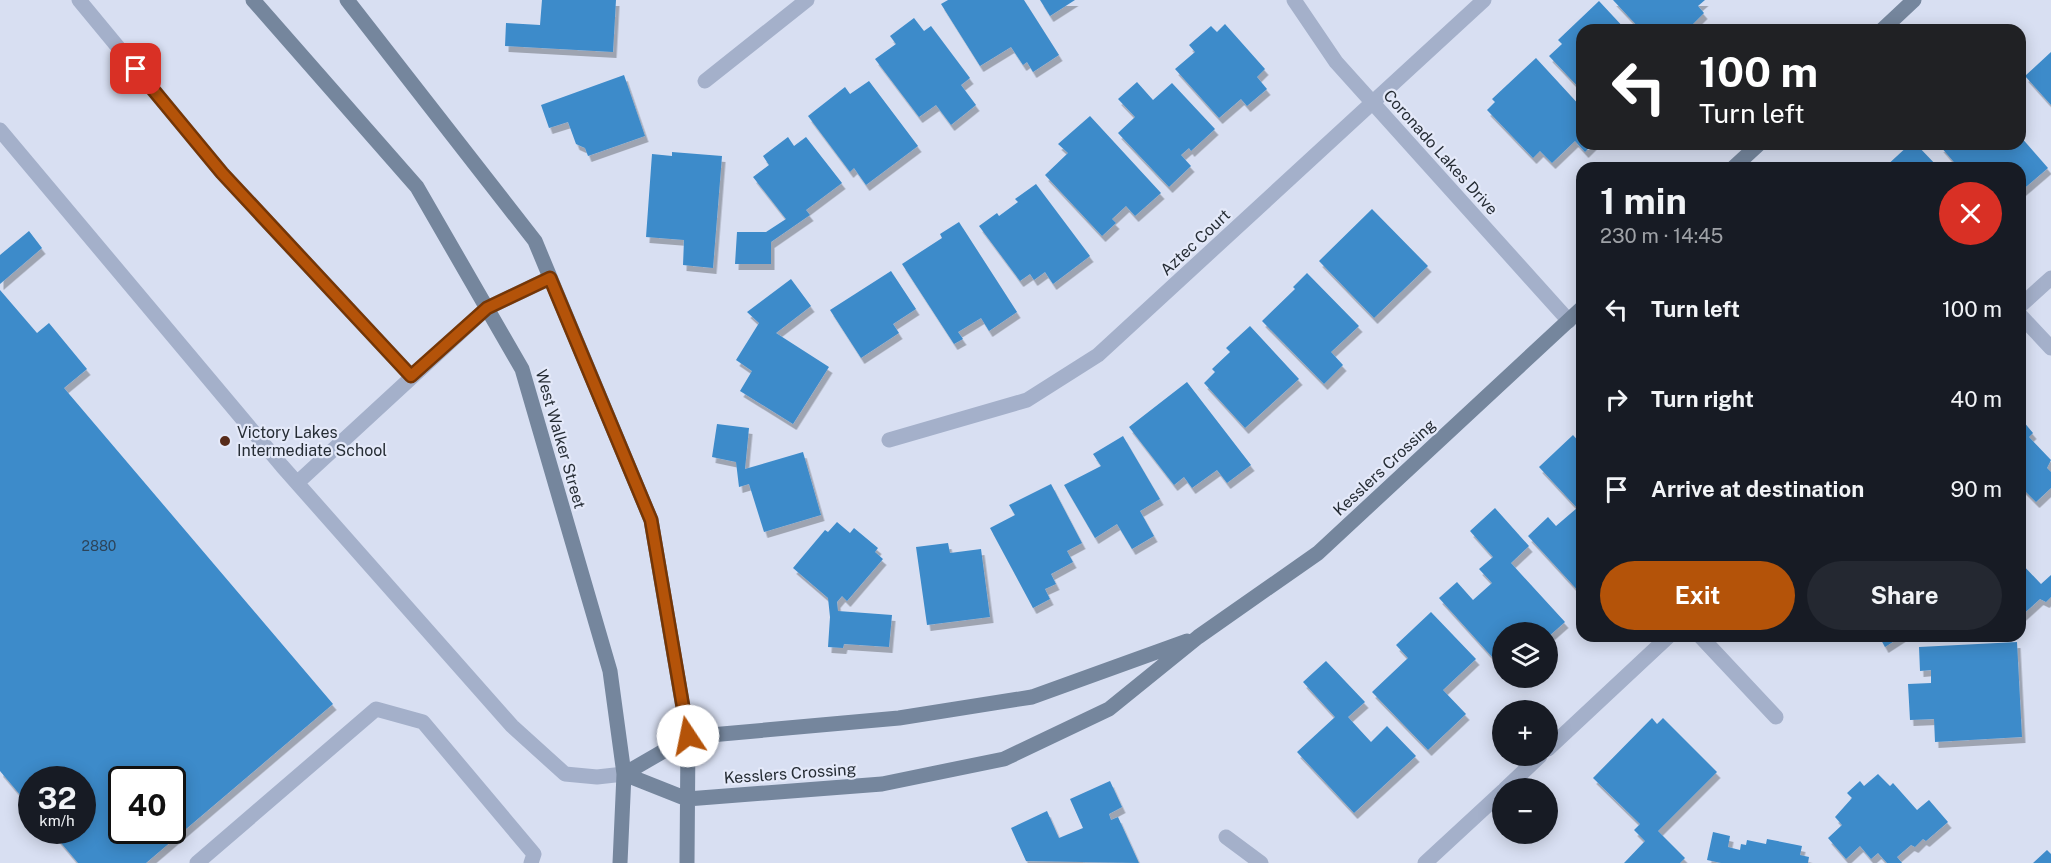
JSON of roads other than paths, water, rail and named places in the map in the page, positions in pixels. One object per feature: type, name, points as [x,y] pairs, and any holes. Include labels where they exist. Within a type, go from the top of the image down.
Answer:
[{"type":"street","points":[[79,0],[222,173],[411,376]]},
{"type":"street","name":"West Walker Street","points":[[253,0],[417,187],[522,369],[610,671],[624,774],[620,863]]},
{"type":"street","points":[[347,0],[535,241],[651,520],[688,736],[687,863]]},
{"type":"street","points":[[705,81],[807,0]]},
{"type":"street","name":"Coronado Lakes Drive","points":[[1294,0],[1335,62],[1569,321]]},
{"type":"street","name":"Aztec Court","points":[[889,440],[1028,400],[1098,355],[1484,0]]},
{"type":"street","points":[[1888,24],[1914,0]]},
{"type":"street","points":[[0,130],[297,483],[512,726],[565,774],[597,777],[624,774]]},
{"type":"street","points":[[1740,162],[1752,150]]},
{"type":"street","points":[[297,483],[487,308],[550,278]]},
{"type":"street","points":[[2026,301],[2051,278]]},
{"type":"street","name":"Kesslers Crossing","points":[[624,774],[687,799],[882,783],[1004,759],[1109,709],[1198,637],[1318,553],[1576,314]]},
{"type":"street","points":[[2026,321],[2051,348]]},
{"type":"street","name":"Kesslers Crossing","points":[[624,774],[688,736],[899,718],[1032,697],[1198,637]]},
{"type":"street","points":[[1558,740],[1663,642]]},
{"type":"street","points":[[1706,642],[1776,717]]},
{"type":"street","points":[[196,863],[376,709],[423,723],[534,854],[531,863]]},
{"type":"street","points":[[1517,778],[1529,766]]},
{"type":"street","points":[[1425,863],[1492,801]]},
{"type":"street","points":[[1226,837],[1261,863]]},
{"type":"place","name":"Victory Lakes Intermediate School","points":[[225,441]]}]
